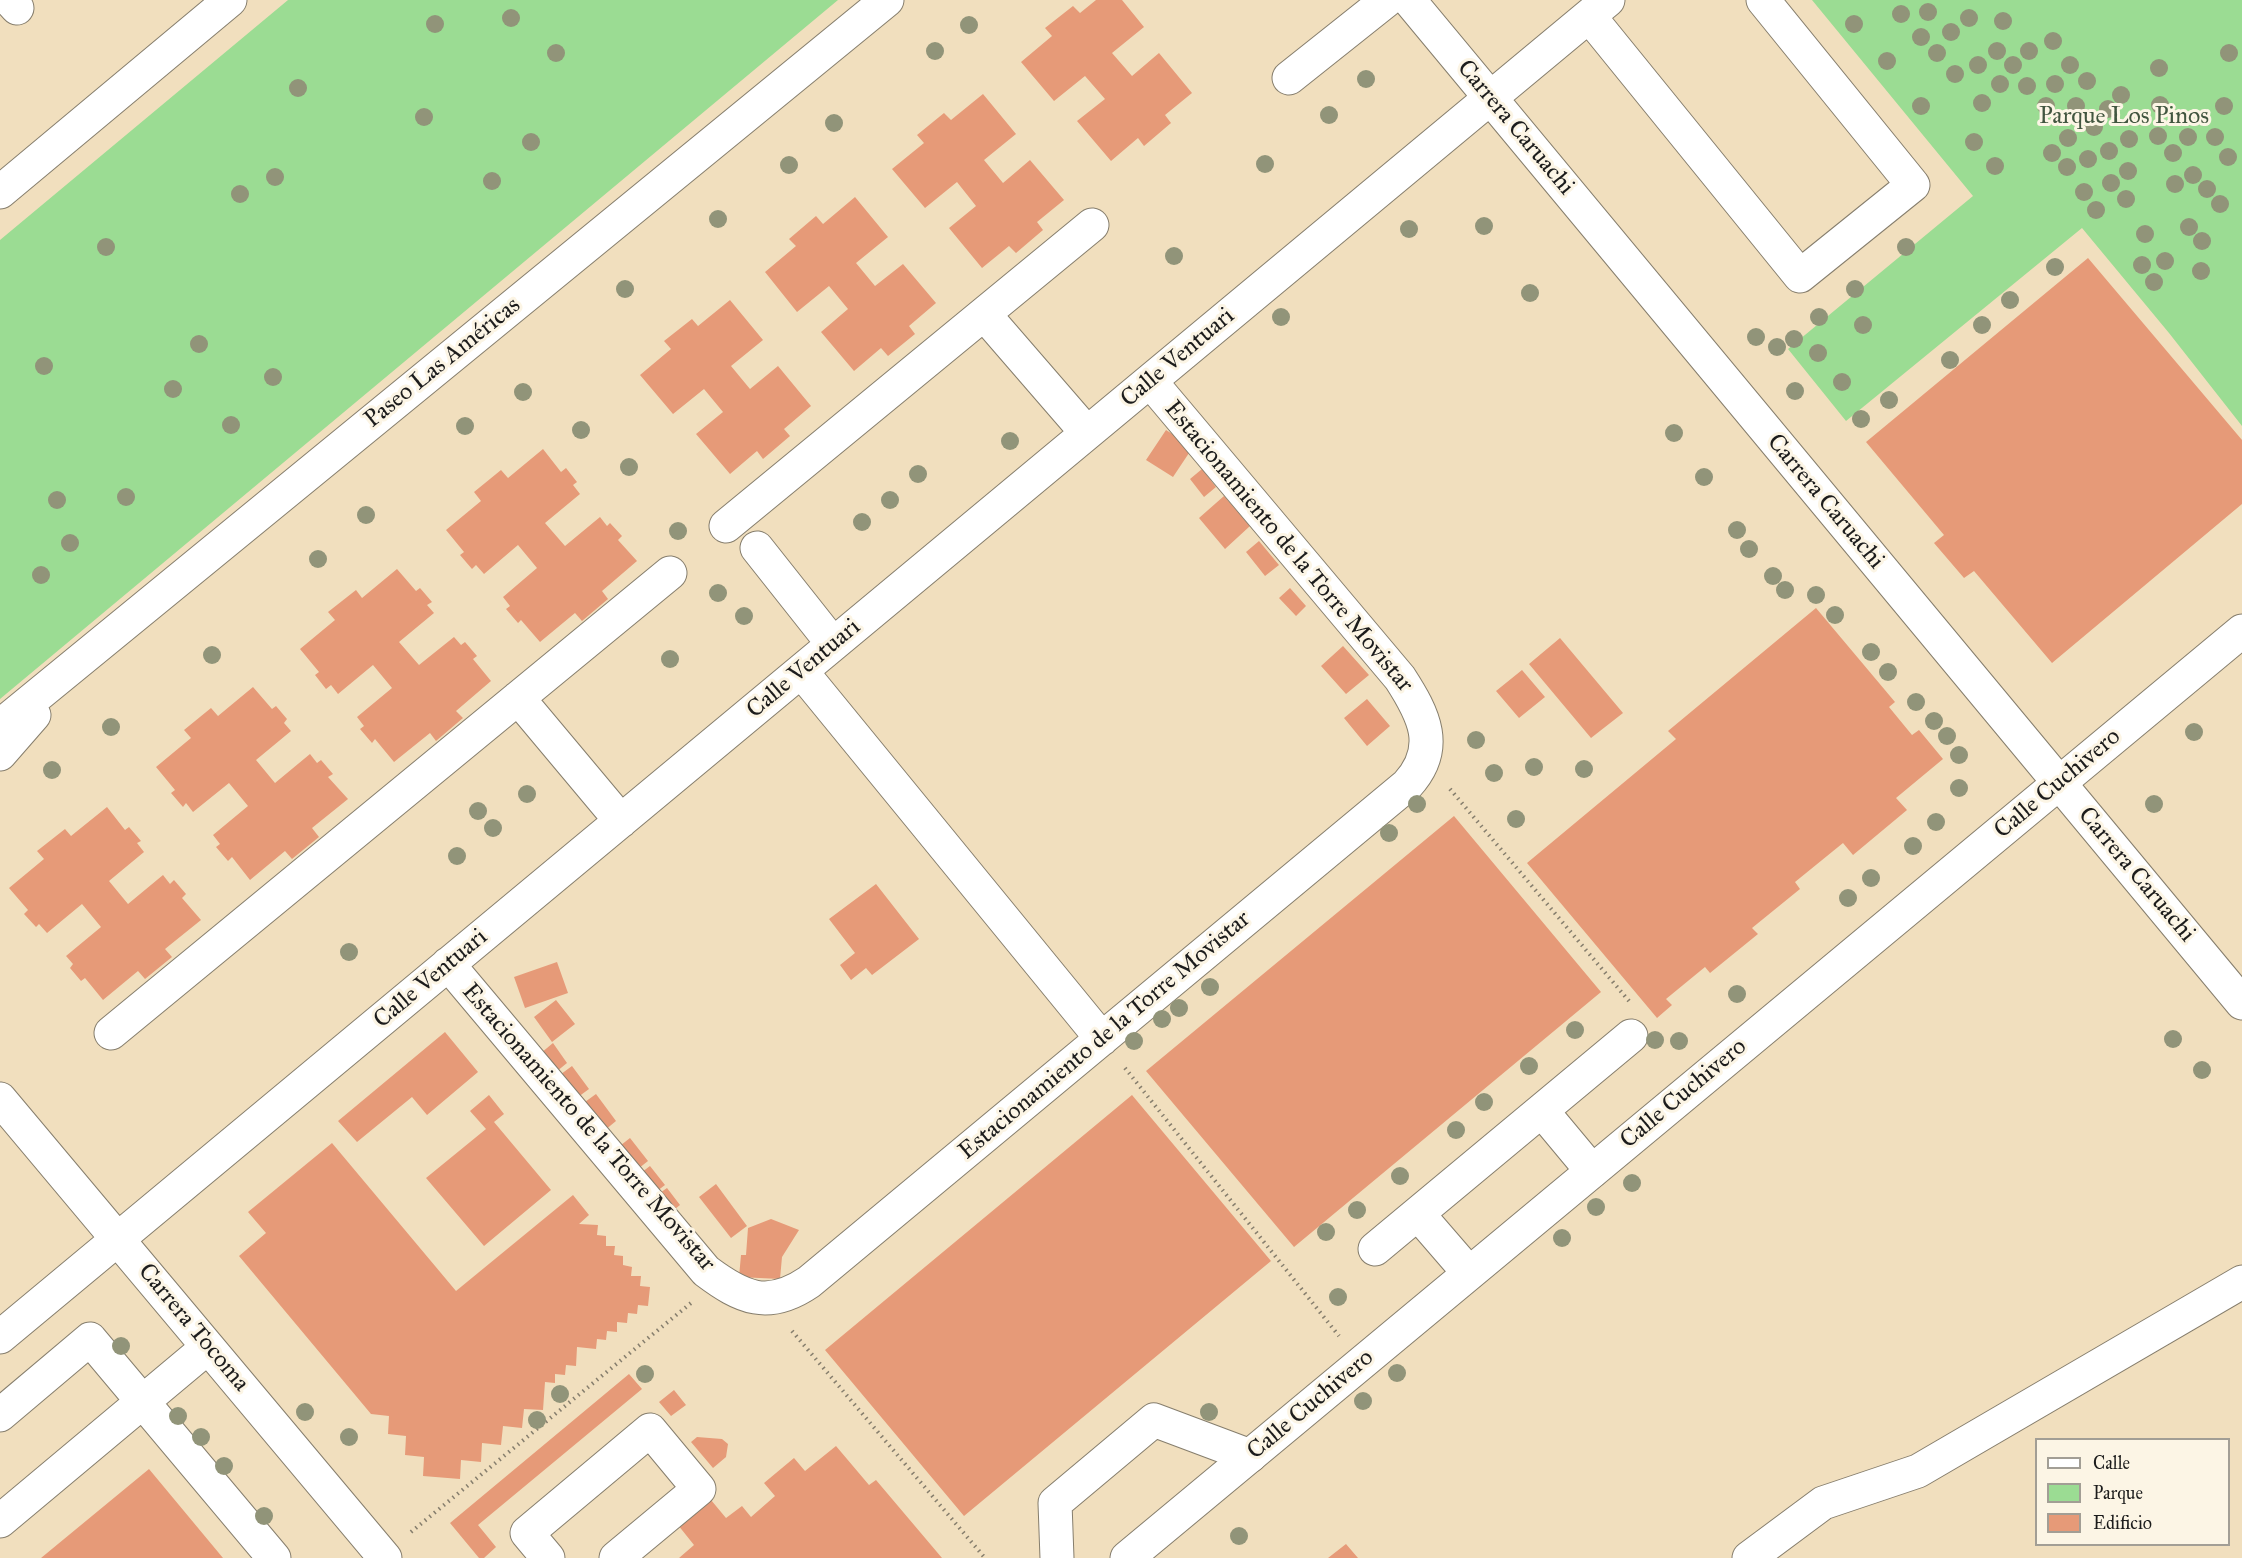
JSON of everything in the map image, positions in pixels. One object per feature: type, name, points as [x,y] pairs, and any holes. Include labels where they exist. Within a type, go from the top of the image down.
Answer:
[{"type":"street","points":[[0,192],[230,0]]},
{"type":"street","name":"Paseo Las Américas","points":[[0,726],[887,0]]},
{"type":"street","points":[[1289,78],[1387,0]]},
{"type":"street","name":"Carrera Caruachi","points":[[1409,0],[2242,1003]]},
{"type":"street","points":[[1599,8],[1800,276],[1913,185],[1763,0]]},
{"type":"street","name":"Calle Ventuari","points":[[0,1337],[1599,8]]},
{"type":"street","points":[[726,526],[1092,225]]},
{"type":"street","points":[[984,314],[1087,433]]},
{"type":"street","name":"Estacionamiento de la Torre Movistar","points":[[448,964],[706,1270],[744,1295],[757,1298],[783,1295],[808,1282],[1102,1039],[1407,785],[1418,773],[1427,746],[1425,729],[1412,696],[1400,678],[1150,381]]},
{"type":"street","points":[[758,548],[833,645]]},
{"type":"street","points":[[111,1032],[670,573]]},
{"type":"street","name":"Calle Cuchivero","points":[[1126,1558],[2242,631]]},
{"type":"street","points":[[0,754],[84,656]]},
{"type":"street","points":[[801,671],[1102,1039]]},
{"type":"street","points":[[518,698],[621,821]]},
{"type":"street","points":[[1375,1249],[1542,1111],[1634,1023]]},
{"type":"street","name":"Carrera Tocoma","points":[[0,1099],[384,1557]]},
{"type":"street","points":[[1542,1111],[1592,1171]]},
{"type":"street","points":[[1418,1214],[1469,1273]]},
{"type":"street","points":[[1749,1558],[1823,1503],[1918,1472],[2242,1282]]},
{"type":"street","points":[[0,1414],[90,1339],[274,1558]]},
{"type":"street","points":[[0,1521],[208,1347]]},
{"type":"street","points":[[1057,1558],[1055,1503],[1154,1420],[1250,1456]]},
{"type":"street","points":[[549,1558],[527,1533],[650,1430],[699,1488],[616,1558]]},
{"type":"path","points":[[1423,759],[1634,1023]]},
{"type":"path","points":[[1102,1039],[1361,1363]]},
{"type":"path","points":[[384,1557],[718,1280]]},
{"type":"path","points":[[783,1295],[793,1334],[985,1558]]},
{"type":"green space","points":[[288,0],[838,0],[0,699],[0,240]]},
{"type":"green space","name":"Parque Los Pinos","points":[[1812,0],[2242,0],[2242,426],[2082,228],[1846,421],[1788,349],[1973,196]]},
{"type":"building","points":[[1096,0],[1122,0],[1144,27],[1112,53],[1132,76],[1159,53],[1192,93],[1165,115],[1171,123],[1144,146],[1138,138],[1111,161],[1077,121],[1105,99],[1085,76],[1054,101],[1021,62],[1052,36],[1045,28],[1073,6],[1080,13]]},
{"type":"building","points":[[983,94],[1016,134],[984,160],[1003,183],[1030,160],[1064,200],[1037,222],[1043,230],[1016,253],[1009,246],[982,268],[949,228],[976,206],[957,182],[925,208],[892,169],[924,143],[917,135],[944,113],[951,120]]},
{"type":"building","points":[[855,197],[888,237],[856,263],[875,286],[903,264],[936,303],[909,326],[915,334],[888,356],[881,348],[854,371],[821,332],[848,309],[829,286],[797,312],[765,272],[796,246],[789,239],[816,216],[823,224]]},
{"type":"building","points":[[2088,258],[2242,440],[2242,504],[2052,663],[1974,571],[1964,578],[1934,543],[1944,535],[1866,442]]},
{"type":"building","points":[[730,300],[763,340],[731,366],[750,389],[778,366],[811,406],[784,429],[790,436],[763,459],[757,451],[730,474],[696,434],[723,412],[704,389],[673,414],[640,375],[671,349],[664,341],[692,319],[698,326]]},
{"type":"building","points":[[1166,430],[1193,447],[1173,477],[1146,460]]},
{"type":"building","points":[[543,449],[561,472],[566,468],[577,482],[573,485],[580,494],[545,523],[565,546],[600,517],[607,526],[610,523],[622,536],[618,540],[637,561],[602,591],[608,599],[582,621],[575,613],[540,642],[521,620],[518,623],[506,609],[510,606],[503,597],[537,568],[518,545],[484,574],[476,565],[472,569],[460,555],[464,552],[446,530],[481,501],[474,492],[501,470],[508,478]]},
{"type":"building","points":[[1202,469],[1216,487],[1204,497],[1190,479]]},
{"type":"building","points":[[1224,496],[1250,526],[1225,549],[1199,518]]},
{"type":"building","points":[[1259,541],[1279,565],[1265,576],[1246,552]]},
{"type":"building","points":[[397,569],[416,591],[420,588],[432,602],[427,605],[434,613],[399,642],[419,665],[454,637],[461,645],[465,642],[477,656],[473,659],[491,681],[456,711],[463,718],[436,741],[430,733],[394,762],[375,739],[372,743],[360,729],[364,726],[357,717],[392,688],[373,665],[338,694],[331,685],[326,689],[315,675],[319,672],[300,649],[335,620],[328,612],[356,590],[362,598]]},
{"type":"building","points":[[1290,588],[1306,606],[1296,616],[1279,598]]},
{"type":"building","points":[[1816,608],[1895,702],[1889,707],[1912,735],[1919,730],[1943,759],[1896,798],[1907,810],[1853,855],[1843,843],[1795,882],[1800,889],[1752,928],[1758,934],[1710,973],[1705,967],[1666,999],[1672,1005],[1657,1018],[1527,863],[1676,739],[1668,731]]},
{"type":"building","points":[[1560,638],[1623,713],[1591,738],[1529,664]]},
{"type":"building","points":[[1343,646],[1369,675],[1346,694],[1321,666]]},
{"type":"building","points":[[1522,670],[1545,697],[1519,718],[1496,691]]},
{"type":"building","points":[[253,687],[272,709],[276,706],[287,719],[284,723],[291,731],[256,760],[275,783],[310,754],[317,763],[321,760],[333,774],[328,777],[348,799],[312,828],[319,837],[292,859],[285,851],[250,880],[232,857],[228,861],[216,847],[220,844],[213,835],[248,806],[229,783],[193,812],[186,803],[183,807],[171,793],[175,790],[156,767],[191,738],[184,730],[211,708],[218,716]]},
{"type":"building","points":[[1367,699],[1390,726],[1367,746],[1344,718]]},
{"type":"building","points":[[107,807],[125,830],[129,827],[141,841],[137,843],[144,852],[109,881],[128,904],[163,875],[170,884],[174,880],[186,894],[182,898],[201,920],[165,949],[172,957],[145,979],[138,971],[103,1000],[85,978],[81,981],[70,968],[73,964],[66,956],[101,927],[82,904],[47,933],[39,924],[36,927],[24,914],[28,910],[9,888],[44,859],[37,851],[65,829],[71,836]]},
{"type":"building","points":[[1454,816],[1601,992],[1294,1247],[1146,1071]]},
{"type":"building","points":[[876,884],[919,939],[872,975],[866,968],[851,980],[840,965],[855,953],[829,919]]},
{"type":"building","points":[[557,962],[568,993],[525,1008],[514,977]]},
{"type":"building","points":[[556,1000],[575,1024],[552,1042],[534,1017]]},
{"type":"building","points":[[445,1032],[478,1072],[427,1115],[412,1097],[357,1142],[338,1121]]},
{"type":"building","points":[[553,1043],[567,1063],[556,1072],[541,1053]]},
{"type":"building","points":[[572,1066],[589,1089],[574,1100],[557,1077]]},
{"type":"building","points":[[596,1094],[616,1121],[599,1135],[578,1107]]},
{"type":"building","points":[[489,1095],[504,1114],[494,1122],[551,1190],[484,1246],[426,1178],[486,1129],[470,1111]]},
{"type":"building","points":[[1132,1095],[1271,1261],[964,1516],[825,1350]]},
{"type":"building","points":[[630,1138],[648,1161],[634,1172],[616,1149]]},
{"type":"building","points":[[332,1143],[456,1291],[573,1195],[589,1215],[579,1224],[598,1225],[597,1235],[606,1236],[606,1246],[615,1246],[614,1255],[623,1256],[623,1265],[632,1267],[631,1276],[641,1276],[640,1286],[650,1287],[648,1306],[638,1305],[637,1314],[628,1313],[627,1323],[617,1322],[617,1332],[607,1331],[606,1340],[597,1339],[596,1349],[577,1347],[576,1366],[566,1365],[565,1375],[555,1374],[555,1383],[545,1382],[543,1410],[524,1409],[522,1428],[503,1426],[501,1445],[482,1443],[481,1462],[461,1460],[460,1479],[423,1476],[424,1457],[405,1455],[406,1436],[388,1434],[389,1416],[371,1414],[239,1256],[266,1233],[248,1212]]},
{"type":"building","points":[[650,1166],[665,1185],[653,1194],[638,1175]]},
{"type":"building","points":[[716,1184],[747,1226],[731,1238],[699,1197]]},
{"type":"building","points":[[667,1188],[680,1205],[670,1213],[657,1195]]},
{"type":"building","points":[[771,1219],[799,1230],[782,1257],[780,1279],[739,1277],[741,1255],[746,1255],[748,1228]]},
{"type":"building","points":[[629,1374],[642,1389],[478,1525],[496,1547],[484,1558],[479,1558],[450,1523]]},
{"type":"building","points":[[674,1390],[686,1405],[671,1416],[659,1402]]},
{"type":"building","points":[[697,1437],[722,1439],[728,1444],[726,1457],[713,1468],[691,1442]]},
{"type":"building","points":[[836,1446],[869,1485],[876,1480],[942,1558],[679,1558],[694,1545],[674,1520],[706,1494],[726,1518],[742,1506],[751,1517],[775,1496],[764,1483],[794,1458],[805,1471]]},
{"type":"building","points":[[149,1469],[223,1558],[41,1558]]},
{"type":"building","points":[[1346,1544],[1358,1558],[1328,1558]]}]
